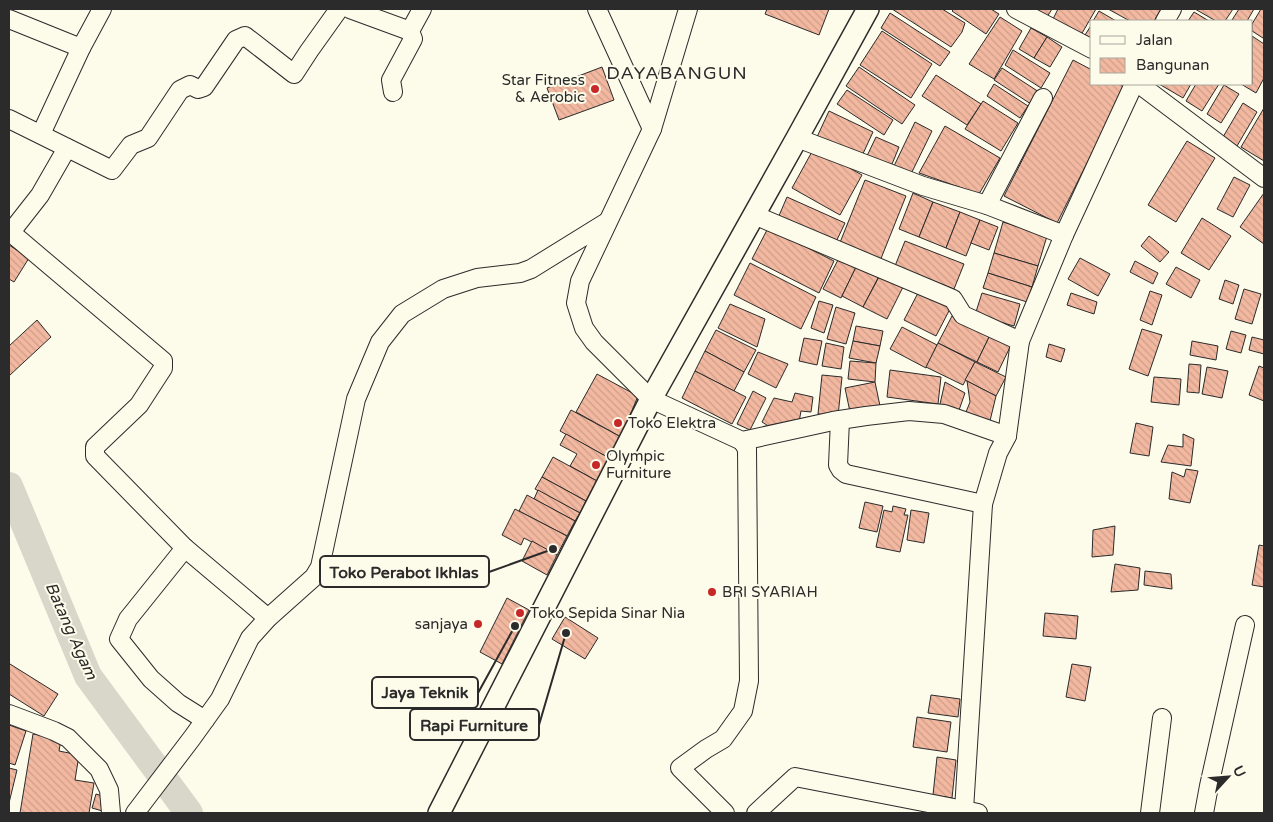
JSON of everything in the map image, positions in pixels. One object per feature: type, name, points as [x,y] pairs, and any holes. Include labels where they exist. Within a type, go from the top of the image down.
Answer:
[{"type":"main road","points":[[439,813],[652,398],[797,138],[866,9]]},
{"type":"street","points":[[41,134],[81,48],[102,9]]},
{"type":"street","points":[[9,119],[112,170],[131,145],[148,138],[180,90],[190,84],[198,89],[204,87],[236,40],[245,36],[294,74],[339,9]]},
{"type":"street","points":[[350,9],[410,31]]},
{"type":"street","points":[[393,92],[391,80],[413,39],[410,31],[422,9]]},
{"type":"street","points":[[597,9],[652,129]]},
{"type":"street","points":[[688,9],[652,129],[580,282],[576,302],[584,328],[594,342],[652,398],[742,441],[747,448],[749,681],[747,694],[743,711],[724,739],[706,749],[680,768],[725,813]]},
{"type":"street","points":[[1016,9],[1090,48]]},
{"type":"street","points":[[1165,20],[1172,9]]},
{"type":"street","points":[[9,19],[81,48]]},
{"type":"street","points":[[756,813],[795,777],[968,812],[983,504],[998,453],[1007,436],[1020,341],[1064,235],[1134,85]]},
{"type":"street","points":[[1141,85],[1264,178]]},
{"type":"street","points":[[987,205],[1043,98]]},
{"type":"street","points":[[797,138],[923,186],[987,205],[1064,235]]},
{"type":"street","points":[[67,148],[40,196],[10,231],[163,361],[163,368],[139,405],[95,447],[95,456],[185,548],[268,618]]},
{"type":"street","points":[[754,215],[954,299],[963,315],[1020,341]]},
{"type":"street","points":[[136,812],[220,699],[250,638],[268,618],[314,577],[320,567],[356,400],[380,342],[402,314],[443,289],[477,278],[520,273],[531,269],[607,222]]},
{"type":"street","points":[[742,441],[840,420],[903,412],[944,414],[1007,436]]},
{"type":"street","points":[[840,420],[838,465],[846,474],[983,504]]},
{"type":"street","points":[[185,548],[128,619],[119,639],[151,679],[178,703],[205,720]]},
{"type":"street","points":[[1204,813],[1245,624]]},
{"type":"street","points":[[9,714],[68,738],[99,770],[109,790],[111,813]]},
{"type":"street","points":[[1150,813],[1162,718]]},
{"type":"building","points":[[767,9],[829,9],[819,35],[765,14]]},
{"type":"building","points":[[892,9],[942,9],[965,23],[962,32],[951,47]]},
{"type":"building","points":[[954,9],[991,9],[999,14],[986,34],[952,11]]},
{"type":"building","points":[[1033,9],[1052,9],[1047,17]]},
{"type":"building","points":[[1058,9],[1096,9],[1081,35],[1053,19]]},
{"type":"building","points":[[1108,9],[1161,9],[1155,20],[1128,20]]},
{"type":"building","points":[[1195,9],[1233,9],[1226,20],[1214,20]]},
{"type":"building","points":[[1239,9],[1254,9],[1248,20],[1232,20]]},
{"type":"building","points":[[1261,9],[1264,9],[1263,38],[1253,32],[1253,22]]},
{"type":"building","points":[[1099,11],[1114,20],[1094,20]]},
{"type":"building","points":[[1194,12],[1207,20],[1189,20]]},
{"type":"building","points":[[890,13],[950,52],[940,66],[881,28]]},
{"type":"building","points":[[1000,17],[1022,31],[994,79],[969,64]]},
{"type":"building","points":[[1090,27],[1090,37],[1085,35]]},
{"type":"building","points":[[1031,28],[1047,37],[1034,58],[1019,49]]},
{"type":"building","points":[[882,31],[932,64],[911,98],[860,65]]},
{"type":"building","points":[[1047,37],[1062,47],[1050,67],[1034,58]]},
{"type":"building","points":[[1253,37],[1264,44],[1264,78],[1256,93],[1243,85],[1253,85]]},
{"type":"building","points":[[1013,50],[1050,73],[1041,88],[1005,65]]},
{"type":"building","points":[[1073,60],[1090,69],[1090,85],[1121,85],[1125,87],[1057,223],[1004,196]]},
{"type":"building","points":[[602,67],[614,100],[559,120],[547,88]]},
{"type":"building","points":[[859,67],[915,105],[902,124],[846,86]]},
{"type":"building","points":[[1002,68],[1039,92],[1031,104],[994,80]]},
{"type":"building","points":[[936,75],[981,104],[967,125],[922,96]]},
{"type":"building","points":[[994,84],[1028,106],[1020,118],[987,96]]},
{"type":"building","points":[[1161,85],[1190,85],[1183,98]]},
{"type":"building","points":[[1195,85],[1218,85],[1202,111],[1186,101]]},
{"type":"building","points":[[1224,85],[1239,94],[1221,123],[1207,114]]},
{"type":"building","points":[[847,90],[893,120],[884,135],[837,104]]},
{"type":"building","points":[[983,101],[1018,123],[1001,151],[965,129]]},
{"type":"building","points":[[1243,103],[1257,112],[1237,146],[1223,137]]},
{"type":"building","points":[[1264,108],[1264,161],[1241,147]]},
{"type":"building","points":[[829,111],[873,132],[861,158],[817,137]]},
{"type":"building","points":[[915,122],[932,131],[911,174],[894,166]]},
{"type":"building","points":[[945,126],[1000,158],[979,194],[919,173]]},
{"type":"building","points":[[876,137],[899,147],[890,169],[866,158]]},
{"type":"building","points":[[1187,141],[1215,158],[1176,222],[1148,205]]},
{"type":"building","points":[[814,148],[862,175],[840,215],[792,188]]},
{"type":"building","points":[[1234,177],[1250,185],[1233,217],[1217,209]]},
{"type":"building","points":[[865,180],[906,196],[880,261],[839,245]]},
{"type":"building","points":[[913,193],[933,202],[919,237],[899,229]]},
{"type":"building","points":[[1264,193],[1264,244],[1240,227]]},
{"type":"building","points":[[787,197],[845,223],[835,244],[778,218]]},
{"type":"building","points":[[933,202],[960,212],[946,248],[919,237]]},
{"type":"building","points":[[960,212],[980,220],[966,256],[946,248]]},
{"type":"building","points":[[1202,218],[1231,236],[1209,270],[1181,253]]},
{"type":"building","points":[[980,220],[998,227],[989,250],[971,243]]},
{"type":"building","points":[[1003,222],[1047,236],[1038,266],[994,253]]},
{"type":"building","points":[[768,228],[834,261],[819,293],[752,259]]},
{"type":"building","points":[[1149,236],[1169,252],[1160,262],[1141,246]]},
{"type":"building","points":[[905,241],[964,264],[954,289],[895,266]]},
{"type":"building","points":[[9,245],[29,258],[14,282],[9,279]]},
{"type":"building","points":[[994,253],[1038,266],[1032,287],[988,273]]},
{"type":"building","points":[[840,256],[857,265],[841,298],[823,289]]},
{"type":"building","points":[[1080,258],[1110,274],[1098,296],[1068,279]]},
{"type":"building","points":[[1135,261],[1158,273],[1153,284],[1130,272]]},
{"type":"building","points":[[750,263],[816,297],[801,329],[734,295]]},
{"type":"building","points":[[857,265],[879,276],[863,307],[842,296]]},
{"type":"building","points":[[1176,267],[1200,280],[1191,298],[1166,284]]},
{"type":"building","points":[[881,273],[904,285],[887,319],[863,307]]},
{"type":"building","points":[[988,273],[1032,287],[1027,302],[983,288]]},
{"type":"building","points":[[1225,280],[1239,285],[1233,304],[1219,299]]},
{"type":"building","points":[[1244,289],[1261,294],[1252,324],[1235,319]]},
{"type":"building","points":[[919,291],[951,307],[936,336],[904,320]]},
{"type":"building","points":[[1150,291],[1162,295],[1152,325],[1140,320]]},
{"type":"building","points":[[982,293],[1020,304],[1014,326],[975,315]]},
{"type":"building","points":[[1071,293],[1097,302],[1094,314],[1067,305]]},
{"type":"building","points":[[819,301],[833,305],[824,333],[811,328]]},
{"type":"building","points":[[730,304],[765,319],[757,347],[718,328]]},
{"type":"building","points":[[836,307],[855,313],[846,344],[827,339]]},
{"type":"building","points":[[952,316],[990,335],[977,362],[938,343]]},
{"type":"building","points":[[37,320],[51,337],[10,375],[9,346]]},
{"type":"building","points":[[856,326],[883,331],[880,346],[853,341]]},
{"type":"building","points":[[902,327],[937,345],[926,368],[890,349]]},
{"type":"building","points":[[1142,329],[1162,335],[1148,376],[1129,369]]},
{"type":"building","points":[[716,330],[756,350],[744,372],[705,351]]},
{"type":"building","points":[[1231,331],[1246,335],[1241,353],[1226,349]]},
{"type":"building","points":[[990,335],[1011,345],[998,372],[977,362]]},
{"type":"building","points":[[1252,337],[1264,340],[1264,354],[1249,350]]},
{"type":"building","points":[[804,338],[822,341],[817,365],[799,361]]},
{"type":"building","points":[[853,341],[880,346],[876,363],[849,358]]},
{"type":"building","points":[[1192,341],[1218,346],[1216,360],[1190,355]]},
{"type":"building","points":[[826,343],[844,347],[841,369],[822,366]]},
{"type":"building","points":[[938,343],[975,362],[963,385],[926,367]]},
{"type":"building","points":[[1049,344],[1065,349],[1061,362],[1046,357]]},
{"type":"building","points":[[705,351],[744,372],[734,391],[695,371]]},
{"type":"building","points":[[758,352],[788,364],[776,388],[748,374]]},
{"type":"building","points":[[850,361],[876,363],[875,382],[848,379]]},
{"type":"building","points":[[975,362],[1006,377],[996,396],[965,380]]},
{"type":"building","points":[[1189,364],[1201,365],[1199,393],[1187,392]]},
{"type":"building","points":[[1259,366],[1264,368],[1264,401],[1249,395]]},
{"type":"building","points":[[1207,367],[1228,371],[1222,398],[1202,394]]},
{"type":"building","points":[[890,370],[941,377],[938,404],[887,397]]},
{"type":"building","points":[[695,371],[746,397],[732,424],[682,398]]},
{"type":"building","points":[[597,374],[638,396],[621,437],[576,412]]},
{"type":"building","points":[[822,375],[842,377],[838,416],[818,414]]},
{"type":"building","points":[[1154,377],[1181,379],[1179,405],[1151,402]]},
{"type":"building","points":[[967,381],[996,396],[989,425],[964,417],[970,402]]},
{"type":"building","points":[[875,382],[880,406],[850,412],[845,388]]},
{"type":"building","points":[[945,382],[965,393],[958,413],[940,404]]},
{"type":"building","points":[[753,391],[766,398],[750,430],[737,424]]},
{"type":"building","points":[[795,393],[813,397],[811,412],[801,411],[799,422],[770,427],[762,422],[774,398],[792,402]]},
{"type":"building","points":[[571,410],[621,437],[609,458],[560,431]]},
{"type":"building","points":[[1136,423],[1153,427],[1149,456],[1130,453]]},
{"type":"building","points":[[566,434],[609,458],[597,481],[570,466],[577,454],[560,445]]},
{"type":"building","points":[[1183,434],[1194,439],[1191,466],[1161,462],[1168,445],[1183,447]]},
{"type":"building","points":[[553,457],[597,481],[586,501],[542,477]]},
{"type":"building","points":[[1186,469],[1198,471],[1190,503],[1169,499],[1172,472],[1184,477]]},
{"type":"building","points":[[542,477],[586,501],[580,513],[535,489]]},
{"type":"building","points":[[538,490],[580,513],[575,521],[534,499]]},
{"type":"building","points":[[527,495],[575,521],[567,536],[519,511]]},
{"type":"building","points":[[865,502],[883,506],[877,532],[859,528]]},
{"type":"building","points":[[893,506],[906,509],[904,515],[908,515],[900,552],[876,547],[884,510],[892,512]]},
{"type":"building","points":[[515,509],[567,536],[557,555],[524,538],[521,545],[502,535]]},
{"type":"building","points":[[911,510],[929,513],[924,543],[907,540]]},
{"type":"building","points":[[1115,526],[1113,555],[1092,557],[1093,530]]},
{"type":"building","points":[[532,541],[557,555],[547,575],[522,561]]},
{"type":"building","points":[[1259,545],[1264,546],[1264,587],[1252,585]]},
{"type":"building","points":[[1115,564],[1140,568],[1138,590],[1111,592]]},
{"type":"building","points":[[1145,571],[1171,574],[1172,589],[1144,585]]},
{"type":"building","points":[[507,598],[529,610],[502,664],[480,652]]},
{"type":"building","points":[[1045,613],[1078,616],[1076,639],[1043,636]]},
{"type":"building","points":[[565,617],[598,638],[585,659],[552,639]]},
{"type":"building","points":[[10,664],[58,694],[44,716],[9,694]]},
{"type":"building","points":[[1072,664],[1091,667],[1085,701],[1066,697]]},
{"type":"building","points":[[931,695],[960,699],[958,717],[928,713]]},
{"type":"building","points":[[917,717],[951,722],[947,752],[913,747]]},
{"type":"building","points":[[9,725],[26,731],[15,765],[9,763]]},
{"type":"building","points":[[33,734],[61,739],[59,751],[79,755],[75,780],[94,783],[89,813],[20,813]]},
{"type":"building","points":[[937,757],[956,760],[952,798],[933,795]]},
{"type":"building","points":[[9,768],[17,770],[9,803]]},
{"type":"building","points":[[96,794],[106,797],[106,812],[92,808]]},
{"type":"waterway","name":"Batang Agam","points":[[9,486],[88,676],[189,813]]},
{"type":"place","name":"Star Fitness & Aerobic","points":[[595,89]]},
{"type":"place","name":"Toko Elektra","points":[[618,423]]},
{"type":"place","name":"Olympic Furniture","points":[[596,465]]},
{"type":"place","name":"Toko Perabot Ikhlas","points":[[553,549]]},
{"type":"place","name":"BRI SYARIAH","points":[[712,592]]},
{"type":"place","name":"Toko Sepida Sinar Nia","points":[[520,613]]},
{"type":"place","name":"sanjaya","points":[[478,624]]},
{"type":"place","name":"Jaya Teknik","points":[[515,626]]},
{"type":"place","name":"Rapi Furniture","points":[[566,633]]},
{"type":"district","name":"DAYABANGUN","points":[[677,73]]}]
